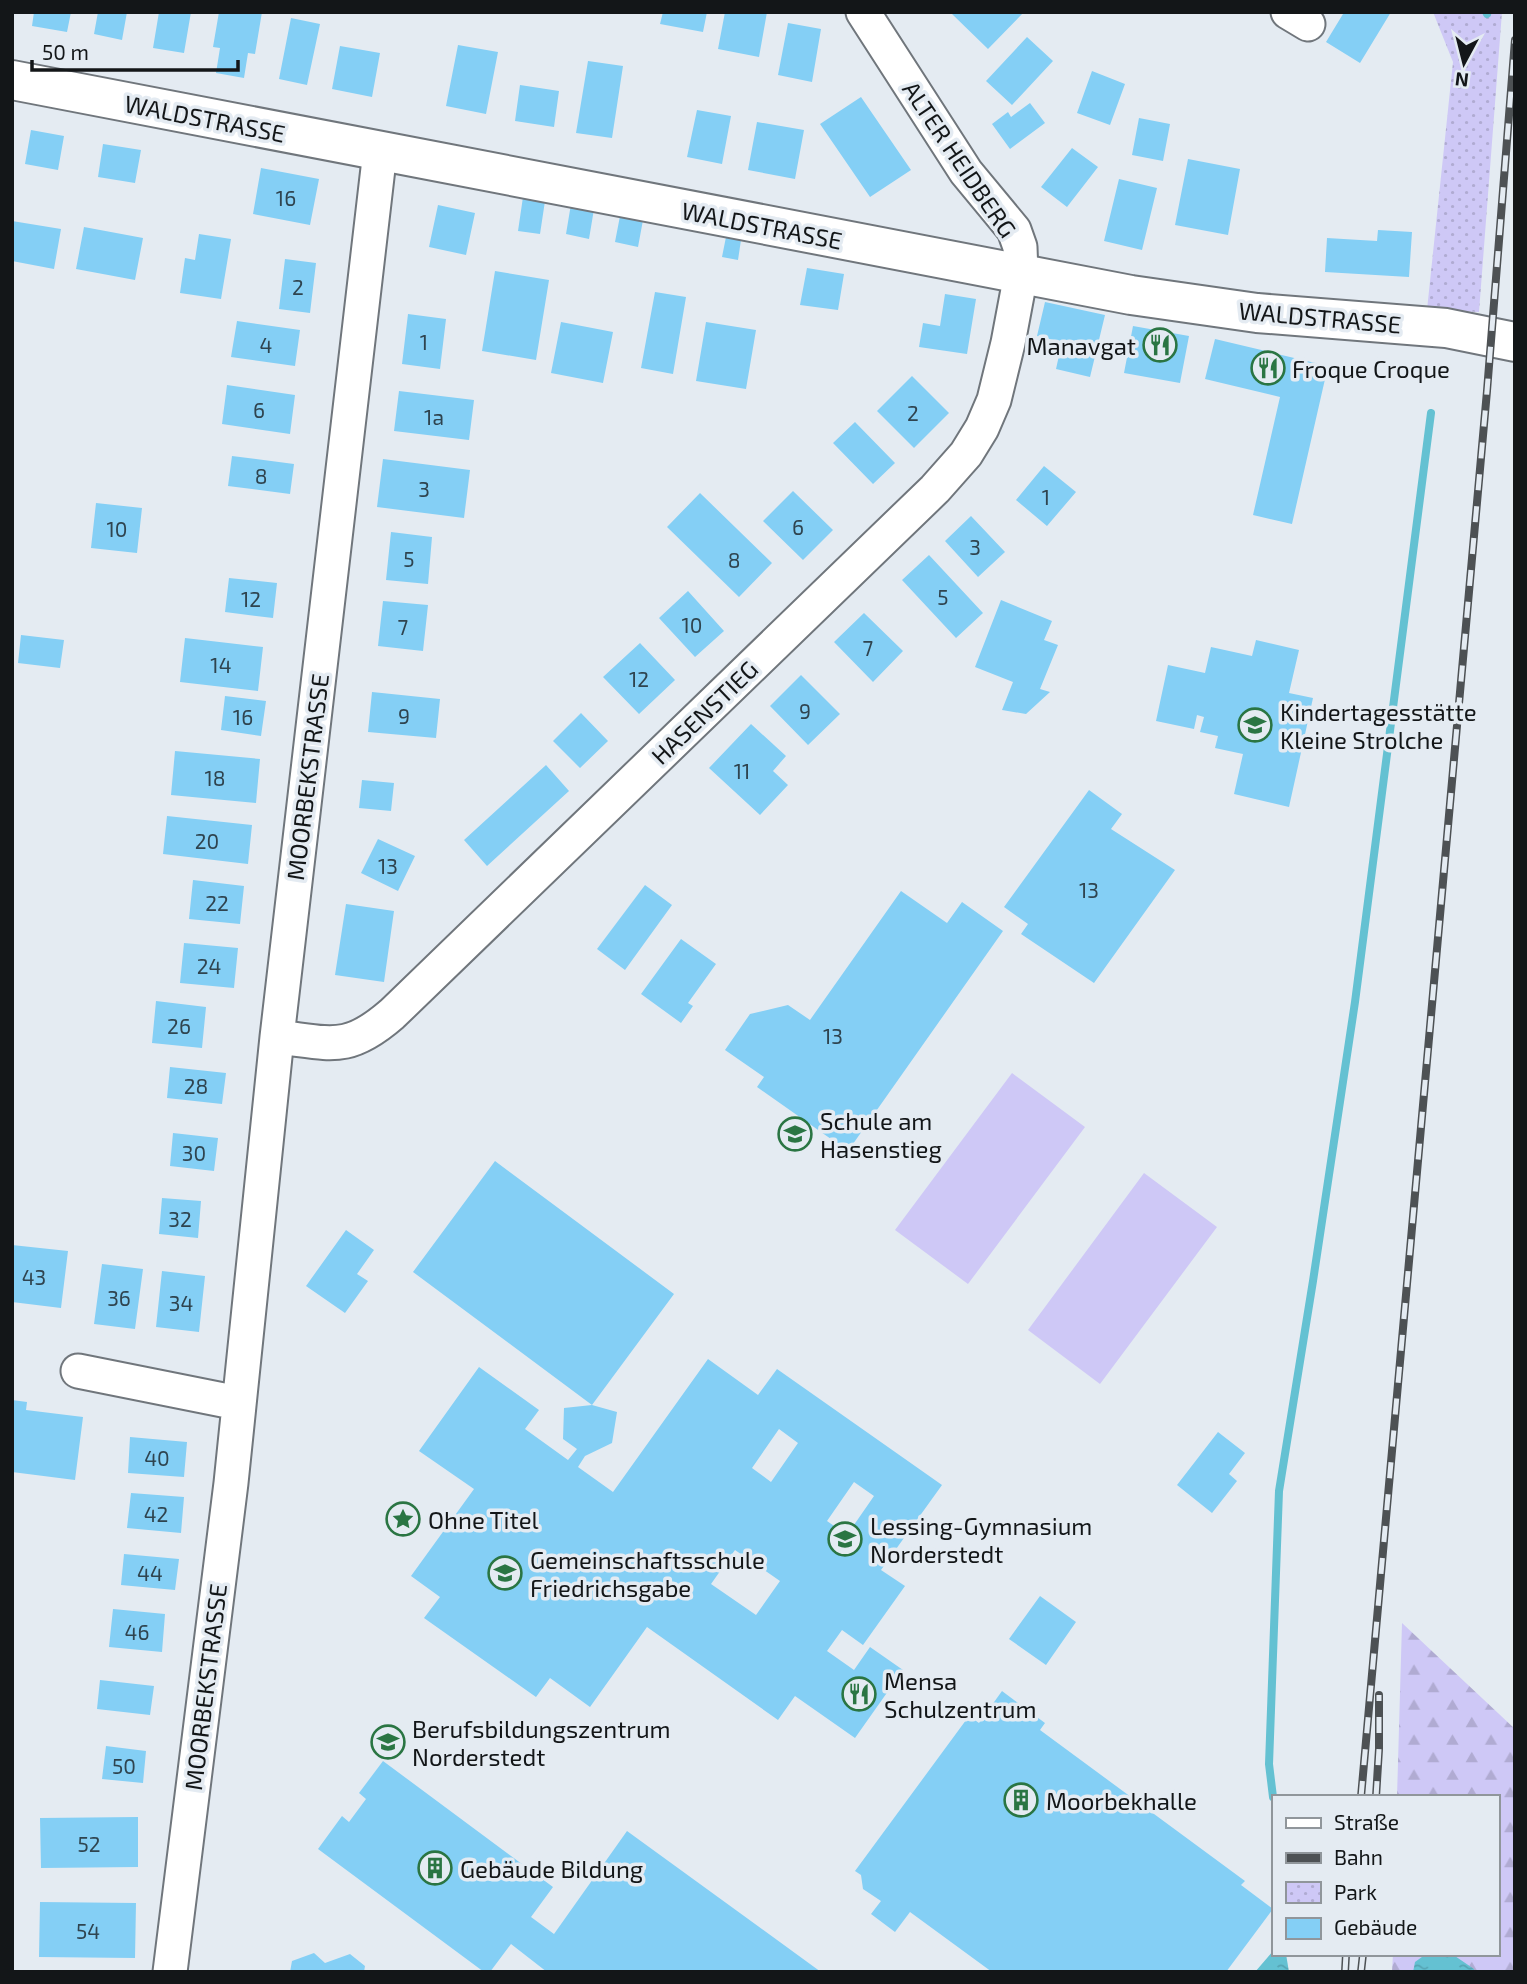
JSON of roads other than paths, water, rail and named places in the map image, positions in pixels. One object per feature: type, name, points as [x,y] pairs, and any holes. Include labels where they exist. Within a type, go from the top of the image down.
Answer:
[{"type":"street","name":"ALTER HEIDBERG","points":[[863,12],[966,172],[1014,230],[1020,247],[1021,274]]},
{"type":"street","name":"WALDSTRASSE","points":[[12,80],[1197,306],[1446,328],[1515,342]]},
{"type":"street","name":"MOORBEKSTRASSE","points":[[170,1972],[231,1483],[277,1037],[380,151]]},
{"type":"street","name":"HASENSTIEG","points":[[277,1037],[336,1043],[350,1041],[376,1028],[935,489],[966,454],[982,428],[994,400],[1021,274]]},
{"type":"street","points":[[78,1371],[238,1403]]},
{"type":"water","points":[[1272,1952],[1272,1956],[1286,1956],[1289,1972],[1255,1972]]},
{"type":"water","points":[[1423,1956],[1455,1956],[1474,1969],[1474,1972],[1413,1972],[1415,1962]]},
{"type":"waterway","points":[[1273,1795],[1269,1764],[1279,1491],[1355,1002],[1431,413]]},
{"type":"railway","points":[[1361,1795],[1487,391],[1515,40]]},
{"type":"railway","points":[[1376,1795],[1379,1695]]},
{"type":"railway","points":[[1345,1972],[1346,1956]]},
{"type":"railway","points":[[1361,1972],[1363,1956]]},
{"type":"place","name":"Manavgat","points":[[1160,345]]},
{"type":"place","name":"Froque Croque","points":[[1268,368]]},
{"type":"place","name":"Kindertagesstätte Kleine Strolche","points":[[1255,725]]},
{"type":"place","name":"Schule am Hasenstieg","points":[[795,1134]]},
{"type":"place","name":"Ohne Titel","points":[[403,1519]]},
{"type":"place","name":"Lessing-Gymnasium Norderstedt","points":[[845,1539]]},
{"type":"place","name":"Gemeinschaftsschule Friedrichsgabe","points":[[505,1573]]},
{"type":"place","name":"Mensa Schulzentrum","points":[[859,1694]]},
{"type":"place","name":"Berufsbildungszentrum Norderstedt","points":[[388,1742]]},
{"type":"place","name":"Moorbekhalle","points":[[1021,1800]]},
{"type":"place","name":"Gebäude Bildung","points":[[435,1868]]}]
